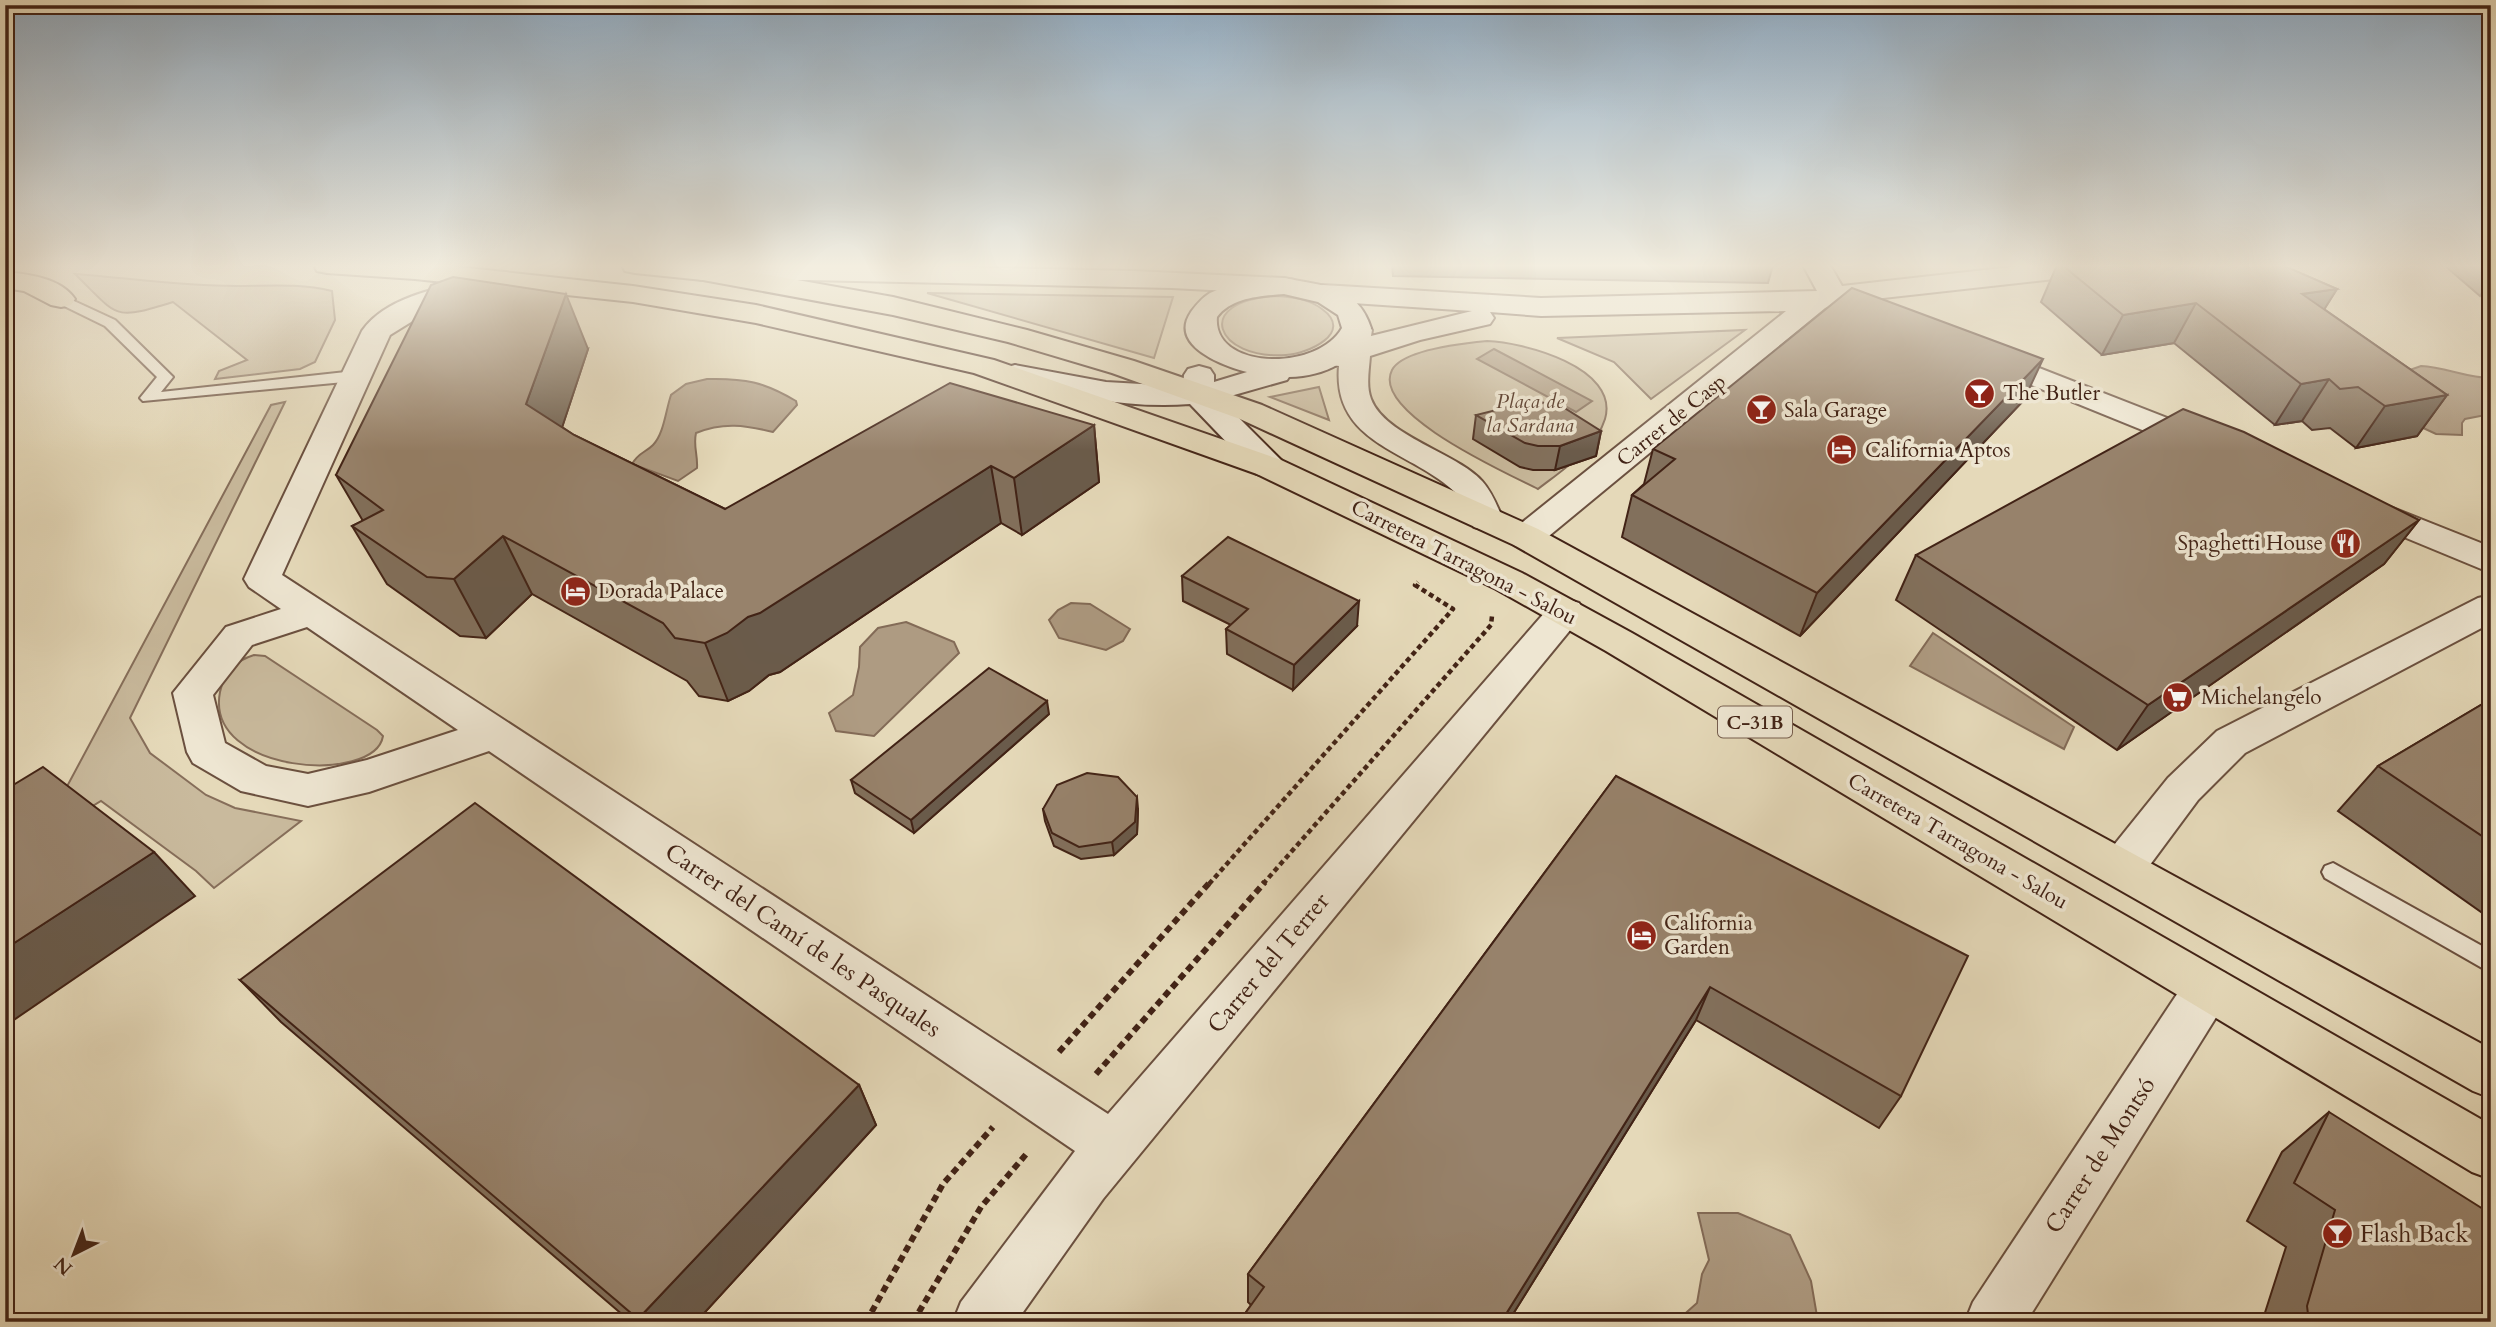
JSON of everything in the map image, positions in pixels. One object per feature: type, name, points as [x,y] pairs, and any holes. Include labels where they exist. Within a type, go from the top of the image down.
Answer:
[{"type":"main road","name":"Carretera Tarragona - Salou","points":[[812,327],[983,366],[1269,467],[1450,553],[1566,612],[2491,1154]]},
{"type":"main road","name":"Carretera Tarragona - Salou","points":[[979,327],[1123,367],[1251,412],[1526,537],[2491,1075]]},
{"type":"street","name":"Carrer del Camí de les Pasquales","points":[[382,327],[377,331],[355,376],[262,579],[1113,1147]]},
{"type":"street","points":[[1204,327],[1198,394],[1269,467]]},
{"type":"street","points":[[1205,327],[1206,341],[1219,353],[1238,362],[1262,367],[1288,368],[1339,351],[1352,327]]},
{"type":"street","points":[[983,366],[1063,385],[1123,393],[1198,394],[1339,351],[1442,327]]},
{"type":"street","name":"Carrer de Casp","points":[[1526,537],[1789,327]]},
{"type":"street","points":[[1961,346],[2230,454]]},
{"type":"street","points":[[1339,351],[1353,368],[1356,401],[1370,418],[1401,444],[1470,487],[1486,519]]},
{"type":"street","points":[[2333,495],[2491,562]]},
{"type":"street","points":[[2122,868],[2183,789],[2231,742],[2491,607]]},
{"type":"street","points":[[312,612],[239,636],[193,693],[207,752],[256,780],[308,790],[369,776],[494,734]]},
{"type":"street","name":"Carrer del Terrer","points":[[981,1322],[1084,1181],[1566,612]]},
{"type":"street","name":"Carrer de Montsó","points":[[1993,1322],[2208,988]]},
{"type":"lane","points":[[114,327],[165,377],[148,398],[355,376]]},
{"type":"lane","points":[[2333,872],[2491,963]]},
{"type":"path","points":[[866,1322],[943,1184],[1453,609],[1415,585],[1450,553]]},
{"type":"path","points":[[913,1322],[981,1207],[1491,625]]},
{"type":"green space","points":[[205,327],[332,327],[315,362],[300,369],[215,379],[219,371],[247,360]]},
{"type":"green space","points":[[1045,327],[1164,327],[1154,358]]},
{"type":"green space","points":[[1333,327],[1331,334],[1324,341],[1305,351],[1286,355],[1262,354],[1243,349],[1230,340],[1223,329]]},
{"type":"green space","points":[[1745,330],[1651,399],[1614,362],[1557,338]]},
{"type":"green space","name":"Plaça de la Sardana","points":[[1487,341],[1522,346],[1565,361],[1598,385],[1606,401],[1605,419],[1594,440],[1577,458],[1538,489],[1474,457],[1421,423],[1402,405],[1391,387],[1392,370],[1409,357],[1436,348]]},
{"type":"green space","points":[[1319,387],[1329,420],[1270,397]]},
{"type":"green space","points":[[285,402],[130,718],[150,753],[206,795],[235,808],[301,821],[214,888],[196,871],[101,801],[5,859],[56,807],[271,405]]},
{"type":"green space","points":[[254,655],[265,656],[377,730],[383,736],[373,752],[352,761],[324,765],[293,763],[262,755],[238,740],[222,719],[220,692],[231,668]]},
{"type":"shaded area","points":[[1494,349],[1592,401],[1576,412],[1477,359]]},
{"type":"shaded area","points":[[2421,366],[2491,378],[2491,414],[2465,419],[2462,423],[2462,435],[2436,434],[2421,427],[2407,371]]},
{"type":"shaded area","points":[[707,379],[754,382],[785,395],[796,401],[797,405],[773,432],[734,426],[715,427],[696,433],[697,468],[678,481],[632,464],[657,440],[671,395],[686,384]]},
{"type":"shaded area","points":[[1071,603],[1090,604],[1130,629],[1123,641],[1106,650],[1059,638],[1049,620],[1058,610]]},
{"type":"shaded area","points":[[906,622],[954,642],[959,653],[874,736],[836,731],[829,713],[853,695],[860,647],[878,628]]},
{"type":"shaded area","points":[[1933,633],[2074,727],[2064,749],[1910,666]]},
{"type":"shaded area","points":[[1698,1213],[1738,1213],[1790,1235],[1811,1281],[1818,1322],[1666,1322],[1679,1319],[1697,1303],[1702,1274],[1709,1260]]},
{"type":"building","points":[[410,327],[554,327],[526,404],[574,435],[725,509],[950,383],[1094,425],[1014,478],[991,466],[760,613],[748,617],[727,633],[705,643],[675,638],[663,623],[503,536],[454,579],[427,577],[352,526],[383,510],[336,475]]},
{"type":"building","points":[[1804,327],[1957,327],[2043,359],[1817,593],[1632,495],[1675,459],[1653,449]]},
{"type":"building","points":[[2227,327],[2349,327],[2447,395],[2385,406],[2358,387],[2340,389],[2329,379],[2301,384]]},
{"type":"building","points":[[1528,402],[1541,402],[1566,409],[1601,431],[1560,446],[1538,446],[1525,443],[1476,415]]},
{"type":"building","points":[[2183,409],[2244,432],[2419,520],[2148,705],[1916,555]]},
{"type":"building","points":[[1228,537],[1359,601],[1294,665],[1226,629],[1248,609],[1182,576]]},
{"type":"building","points":[[989,668],[1047,701],[911,820],[851,780]]},
{"type":"building","points":[[2491,699],[2491,842],[2378,766]]},
{"type":"building","points":[[43,767],[154,852],[5,949],[5,790]]},
{"type":"building","points":[[1087,773],[1118,777],[1137,797],[1135,822],[1112,842],[1079,847],[1052,833],[1043,809],[1057,785]]},
{"type":"building","points":[[1616,776],[1968,956],[1901,1096],[1710,987],[1501,1322],[1239,1322],[1264,1287],[1248,1274]]},
{"type":"building","points":[[475,803],[859,1085],[638,1319],[240,980]]},
{"type":"building","points":[[2329,1112],[2491,1214],[2491,1322],[2309,1322],[2307,1306],[2335,1210],[2294,1183]]},
{"type":"place","name":"The Butler","points":[[1980,393]]},
{"type":"place","name":"Sala Garage","points":[[1761,410]]},
{"type":"place","name":"California Aptos","points":[[1842,450]]},
{"type":"place","name":"Spaghetti House","points":[[2346,543]]},
{"type":"place","name":"Dorada Palace","points":[[575,591]]},
{"type":"place","name":"Michelangelo","points":[[2178,697]]},
{"type":"place","name":"California Garden","points":[[1641,935]]},
{"type":"place","name":"Flash Back","points":[[2337,1234]]}]
